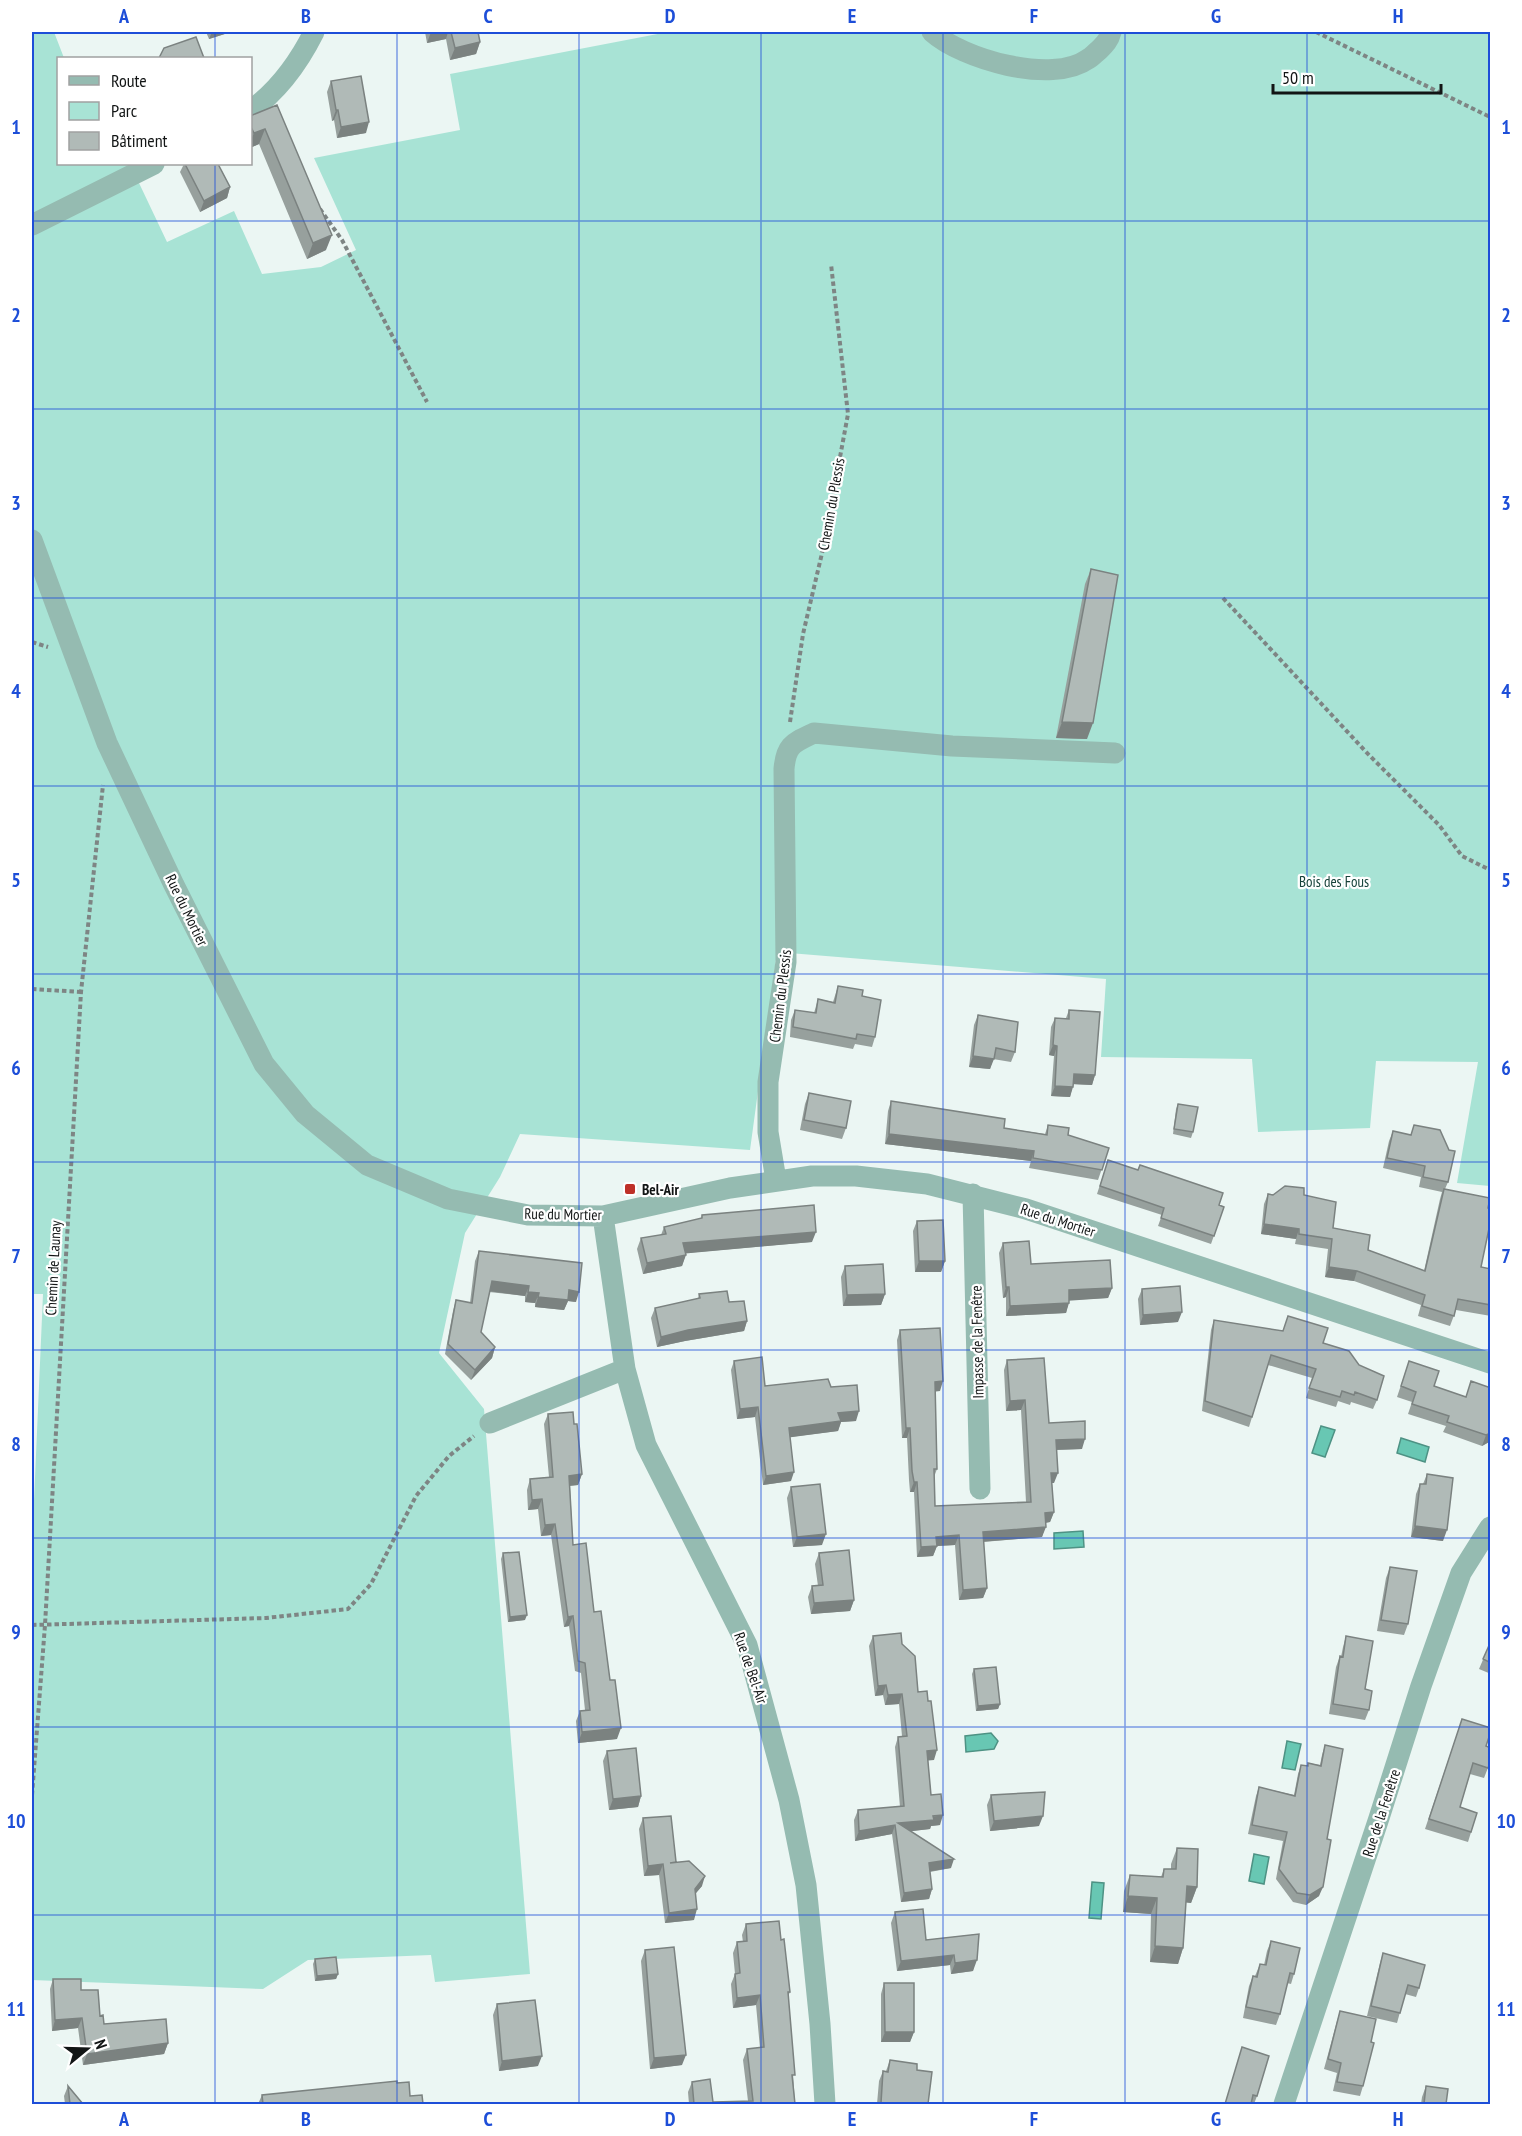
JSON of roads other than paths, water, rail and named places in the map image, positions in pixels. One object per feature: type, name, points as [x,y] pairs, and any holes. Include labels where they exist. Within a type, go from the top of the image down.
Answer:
[{"type":"street","points":[[252,109],[284,80],[314,32]]},
{"type":"street","points":[[932,32],[941,40],[970,54],[1011,67],[1041,70],[1067,68],[1087,60],[1109,40],[1111,32]]},
{"type":"street","points":[[32,225],[152,165]]},
{"type":"street","name":"Rue du Mortier","points":[[32,540],[107,743],[174,885],[264,1064],[305,1114],[367,1165],[448,1199],[528,1215],[603,1216],[718,1190],[812,1176],[856,1176],[927,1184],[1026,1209],[1491,1363]]},
{"type":"street","name":"Chemin du Plessis","points":[[776,1180],[768,1131],[768,1082],[786,962],[785,754],[795,742],[814,733],[952,747],[1115,753]]},
{"type":"street","name":"Impasse de la Fenêtre","points":[[973,1194],[980,1489]]},
{"type":"street","name":"Rue de Bel-Air","points":[[603,1216],[626,1369],[645,1445],[747,1645],[789,1800],[806,1885],[820,2024],[825,2104]]},
{"type":"street","points":[[490,1423],[626,1369]]},
{"type":"street","name":"Rue de la Fenêtre","points":[[1284,2104],[1421,1686],[1461,1573],[1491,1527]]},
{"type":"place","name":"Bel-Air","points":[[630,1189]]},
{"type":"park label","name":"Bois des Fous","points":[[1334,881]]}]
